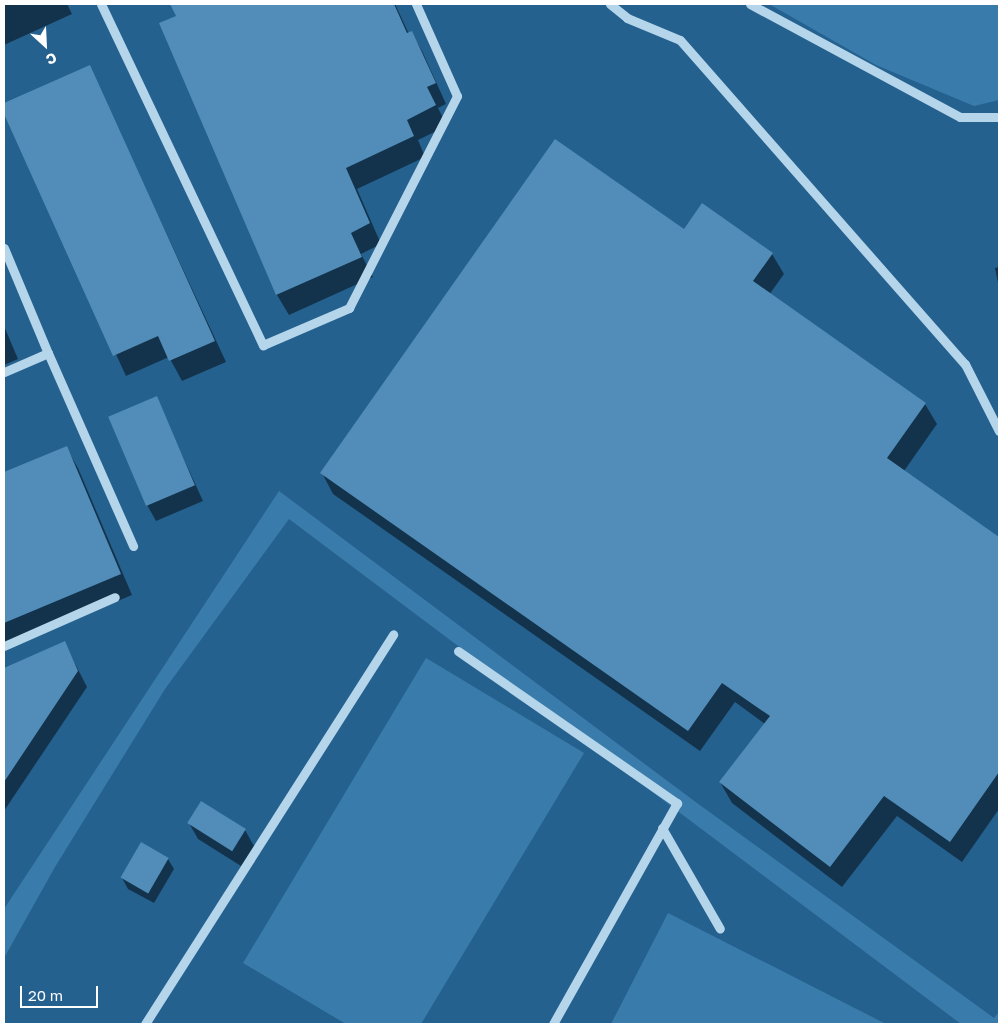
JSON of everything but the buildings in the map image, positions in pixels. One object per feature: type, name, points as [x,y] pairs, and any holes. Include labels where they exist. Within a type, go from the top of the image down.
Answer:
[{"type":"street","points":[[101,4],[263,345],[350,308],[457,96],[416,4]]},
{"type":"street","points":[[610,4],[627,18],[680,40],[965,364],[999,431]]},
{"type":"street","points":[[750,4],[960,117],[999,117]]},
{"type":"street","points":[[4,248],[133,546]]},
{"type":"street","points":[[4,372],[48,353]]},
{"type":"street","points":[[4,646],[115,597]]},
{"type":"street","points":[[145,1024],[393,634]]},
{"type":"street","points":[[458,651],[677,803],[553,1024]]},
{"type":"street","points":[[662,828],[720,930]]},
{"type":"shaded area","points":[[769,4],[999,4],[999,100],[974,106],[876,65]]},
{"type":"shaded area","points":[[279,491],[697,803],[994,1018],[999,1012],[999,1024],[961,1024],[289,519],[165,689],[55,867],[4,958],[4,909]]},
{"type":"shaded area","points":[[426,658],[584,753],[421,1024],[346,1024],[243,963]]},
{"type":"shaded area","points":[[668,913],[886,1024],[611,1024]]}]
